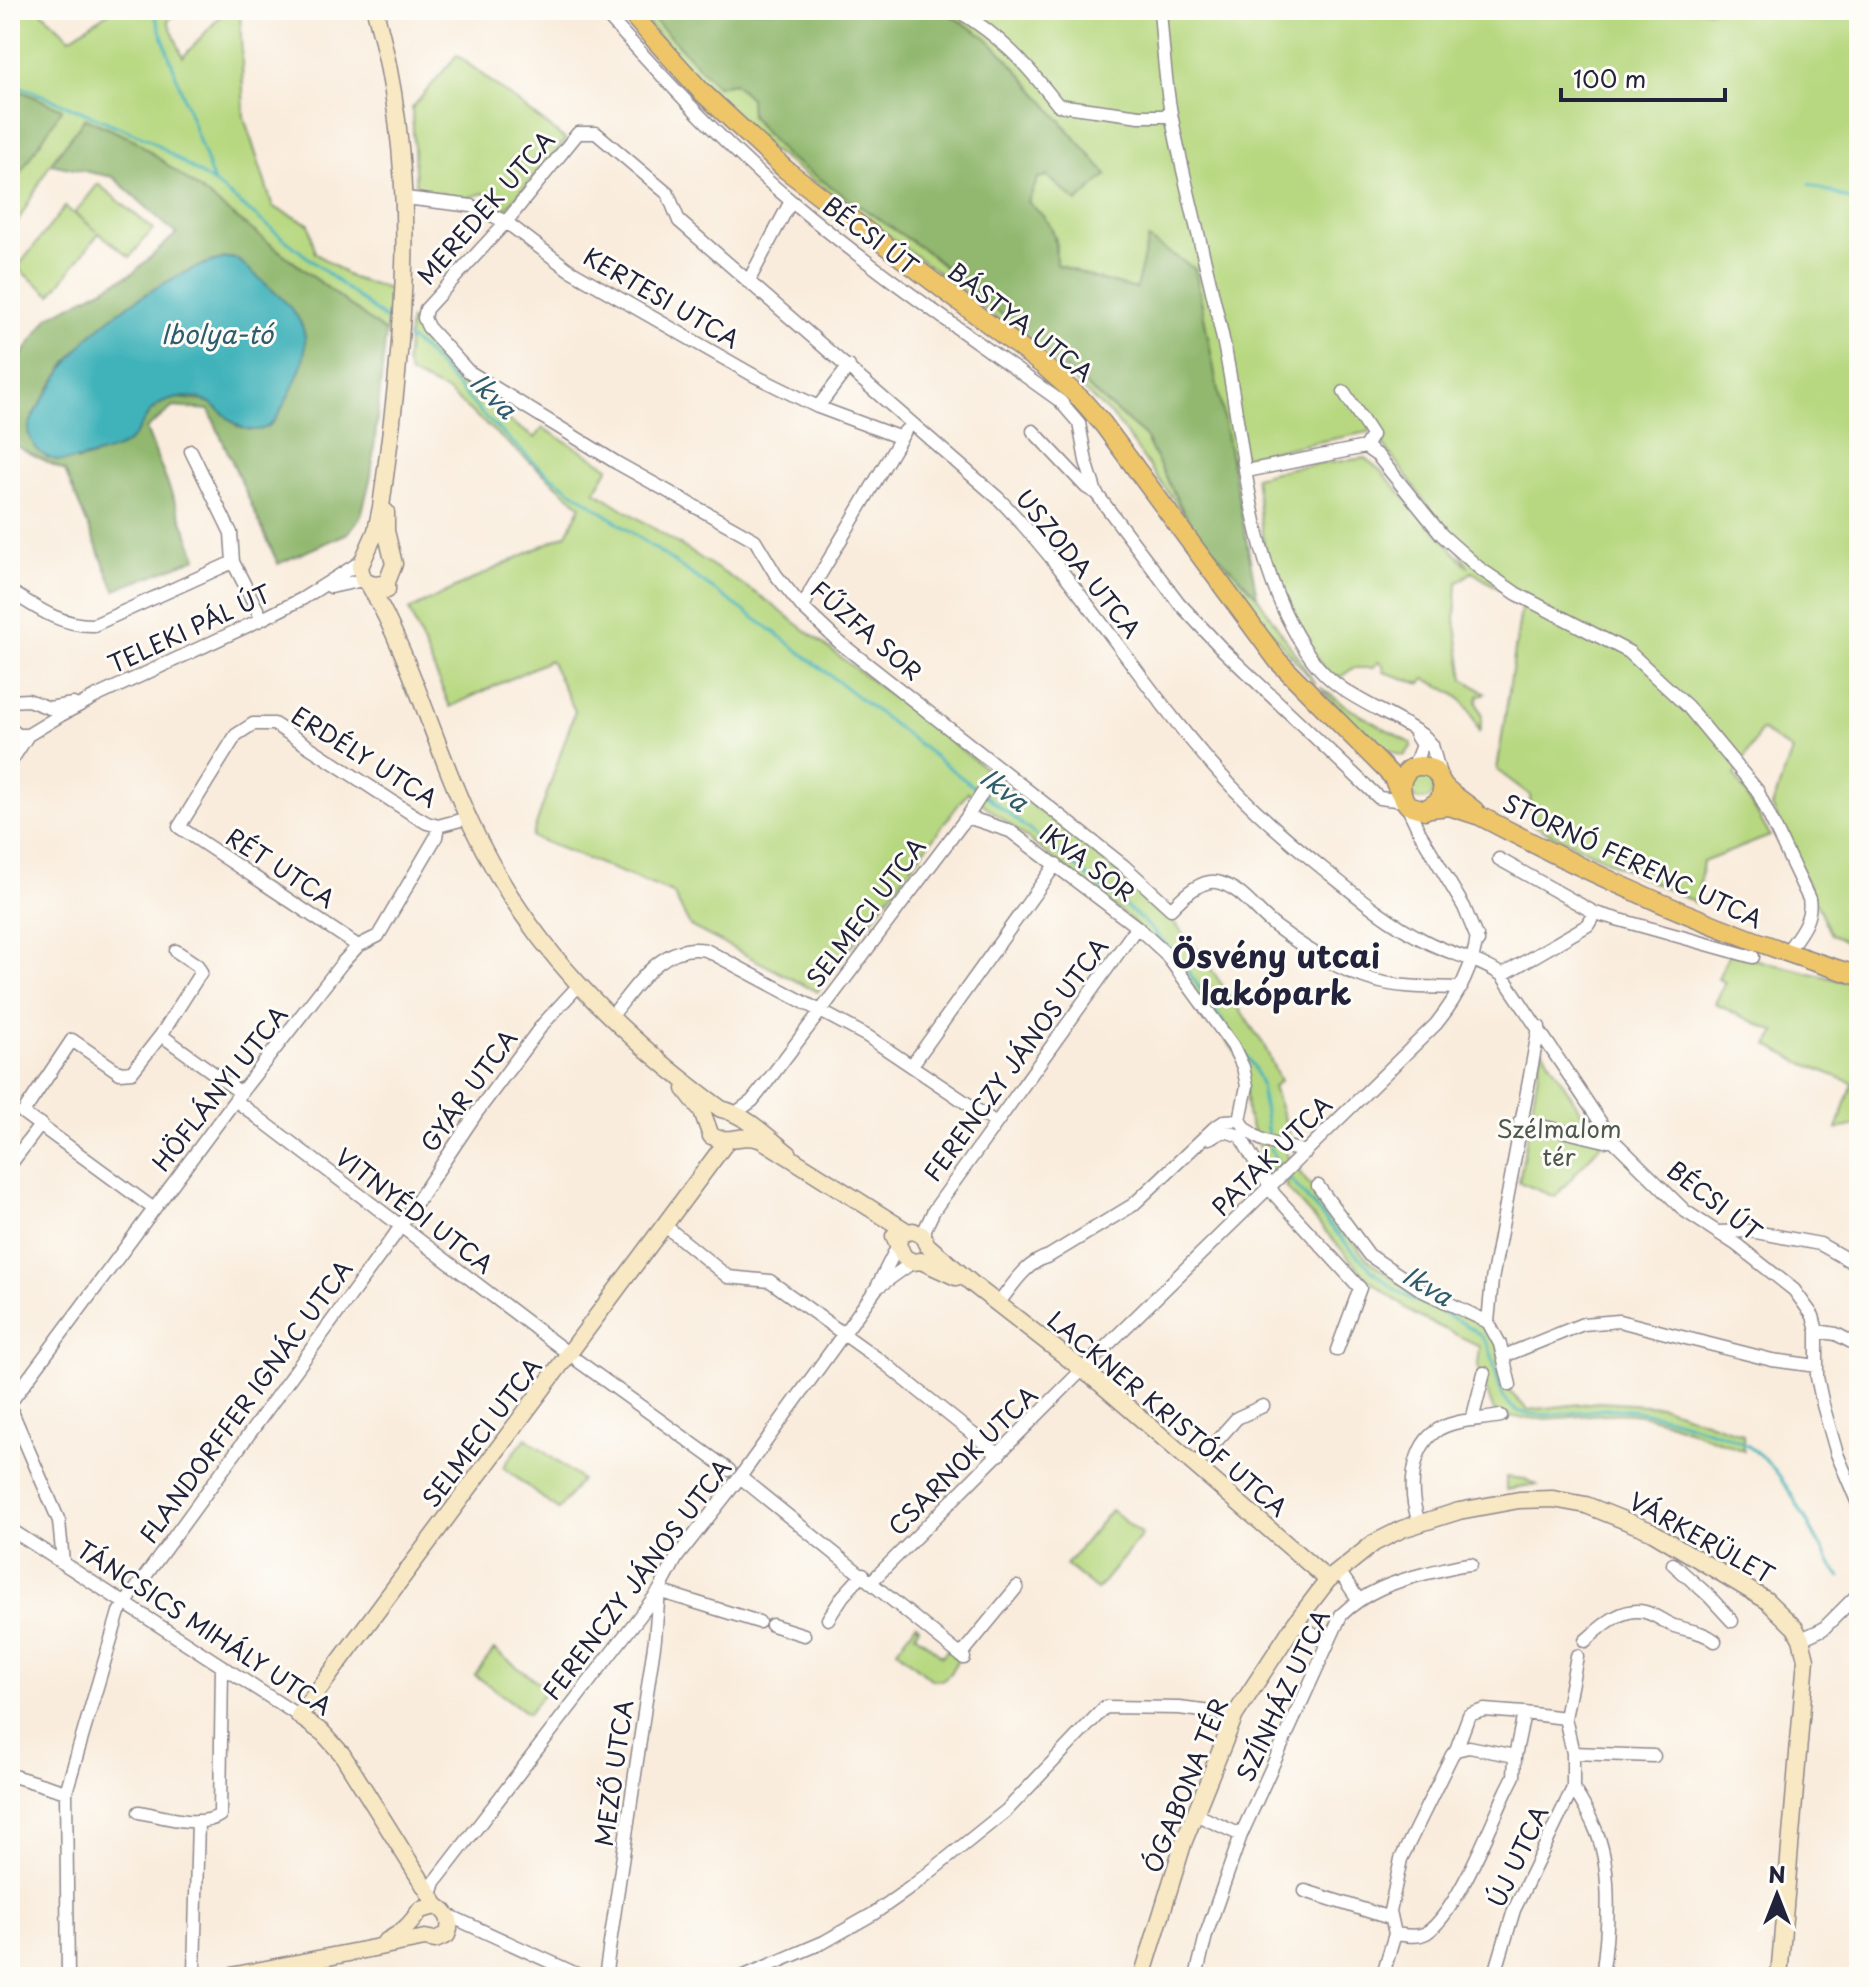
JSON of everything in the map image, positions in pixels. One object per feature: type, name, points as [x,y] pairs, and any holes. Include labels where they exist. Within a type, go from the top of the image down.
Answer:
[{"type":"main road","name":"BÁSTYA UTCA","points":[[628,10],[701,91],[785,169],[1044,366],[1081,399],[1125,452],[1278,661],[1392,776],[1403,799]]},
{"type":"main road","name":"BÁSTYA UTCA","points":[[1368,752],[1412,769]]},
{"type":"main road","points":[[1429,768],[1442,782],[1440,800],[1431,808],[1417,809],[1403,799],[1402,779],[1412,769],[1429,768]]},
{"type":"main road","name":"STORNÓ FERENC UTCA","points":[[1442,782],[1480,816]]},
{"type":"main road","name":"STORNÓ FERENC UTCA","points":[[1431,808],[1449,806],[1480,816],[1642,895],[1786,953],[1859,976]]},
{"type":"street","name":"LACKNER KRISTÓF UTCA","points":[[375,10],[398,109],[405,198],[405,282],[387,459],[376,531],[360,567],[394,634],[468,818],[499,879],[520,912],[610,1018],[743,1135],[789,1154]]},
{"type":"street","name":"BÉCSI ÚT","points":[[602,10],[704,120],[791,201],[886,275],[1060,401],[1079,423],[1096,493],[1179,603],[1224,651],[1379,798],[1403,799]]},
{"type":"street","points":[[957,10],[984,26],[1013,51],[1058,105],[1140,116],[1171,116]]},
{"type":"street","points":[[1160,10],[1171,116],[1225,348],[1269,578],[1297,637],[1314,661],[1350,695],[1425,737],[1432,745],[1442,782]]},
{"type":"street","name":"MEREDEK UTCA","points":[[426,309],[506,222],[578,133]]},
{"type":"street","name":"USZODA UTCA","points":[[578,133],[596,133],[668,194],[679,221],[998,498],[1033,534],[1162,706],[1237,792],[1304,853],[1382,916],[1427,942],[1478,960]]},
{"type":"street","name":"KERTESI UTCA","points":[[405,198],[472,206],[506,222],[568,269],[753,375],[818,407],[901,438]]},
{"type":"street","points":[[748,282],[791,201]]},
{"type":"street","name":"FŰZFA SOR","points":[[426,309],[425,322],[468,371],[617,463],[755,540],[776,575],[803,608],[839,642],[1124,866],[1171,909],[1191,891],[1210,881],[1233,888],[1271,923],[1301,944],[1363,976],[1405,986],[1461,988]]},
{"type":"street","points":[[818,407],[849,366]]},
{"type":"street","points":[[1344,392],[1372,435],[1365,447]]},
{"type":"street","points":[[803,608],[910,422]]},
{"type":"street","name":"BÉCSI ÚT","points":[[1033,431],[1086,487],[1096,493]]},
{"type":"street","points":[[1247,471],[1365,447],[1378,456],[1442,535],[1479,568],[1517,594],[1629,652],[1688,707],[1762,799],[1811,909],[1786,953]]},
{"type":"street","points":[[191,451],[231,533],[233,562],[262,619]]},
{"type":"street","name":"LACKNER KRISTÓF UTCA","points":[[387,459],[386,531],[394,564],[387,582],[387,607],[394,634]]},
{"type":"street","points":[[302,599],[377,551],[384,551],[391,557]]},
{"type":"street","points":[[10,591],[68,624],[94,625],[233,562]]},
{"type":"street","points":[[302,599],[341,583],[366,582],[375,586],[387,582]]},
{"type":"street","name":"TELEKI PÁL ÚT","points":[[10,763],[33,733],[95,697],[302,599]]},
{"type":"street","name":"TELEKI PÁL ÚT","points":[[12,704],[28,700],[39,706],[60,706],[95,697]]},
{"type":"street","points":[[10,728],[18,735],[33,733],[41,723],[39,706]]},
{"type":"street","name":"ERDÉLY UTCA","points":[[179,827],[236,735],[253,724],[274,724],[415,816],[438,826]]},
{"type":"street","points":[[1403,724],[1419,738],[1422,745],[1412,769]]},
{"type":"street","points":[[10,728],[10,736]]},
{"type":"street","name":"SELMECI UTCA","points":[[299,1716],[573,1357],[732,1126],[967,817],[998,769]]},
{"type":"street","points":[[1403,799],[1464,907],[1477,936],[1478,960]]},
{"type":"street","points":[[1425,841],[1423,821],[1431,808]]},
{"type":"street","name":"IKVA SOR","points":[[967,817],[1010,831],[1137,927]]},
{"type":"street","points":[[438,826],[468,818]]},
{"type":"street","name":"HÖFLÁNYI UTCA","points":[[10,1405],[238,1096],[358,946],[378,936],[436,837],[438,826]]},
{"type":"street","name":"RÉT UTCA","points":[[179,827],[358,946]]},
{"type":"street","points":[[1499,859],[1595,913],[1753,957]]},
{"type":"street","points":[[912,1065],[1056,864]]},
{"type":"street","points":[[1502,975],[1588,925],[1595,913]]},
{"type":"street","points":[[1137,927],[1165,953],[1233,1046],[1243,1067],[1247,1086],[1240,1120]]},
{"type":"street","name":"FERENCZY JÁNOS UTCA","points":[[439,1905],[435,1882],[659,1591],[677,1557],[734,1473],[913,1245],[996,1123],[1137,927]]},
{"type":"street","points":[[610,1018],[657,964],[677,951],[692,948],[706,950],[821,1010],[912,1065],[996,1123]]},
{"type":"street","points":[[154,1209],[23,1113],[72,1040],[120,1073],[132,1072],[161,1035],[201,972],[197,965],[176,951]]},
{"type":"street","name":"BÉCSI ÚT","points":[[1478,960],[1502,975],[1611,1138],[1685,1211],[1737,1245],[1794,1290],[1812,1315],[1817,1331]]},
{"type":"street","name":"PATAK UTCA","points":[[1083,1369],[1436,1024],[1478,960]]},
{"type":"street","name":"GYÁR UTCA","points":[[401,1226],[483,1103],[534,1035],[579,985]]},
{"type":"street","points":[[1510,1385],[1500,1344],[1488,1322],[1489,1294],[1539,1027]]},
{"type":"street","name":"VITNYÉDI UTCA","points":[[161,1035],[401,1226],[573,1357],[734,1473],[962,1656],[1017,1587]]},
{"type":"street","name":"LACKNER KRISTÓF UTCA","points":[[668,1070],[696,1102],[715,1139],[732,1126]]},
{"type":"street","points":[[707,1127],[713,1111],[732,1126]]},
{"type":"street","points":[[1240,1120],[1256,1139],[1306,1152]]},
{"type":"street","points":[[998,1304],[1037,1260],[1049,1256],[1133,1205],[1225,1121],[1240,1120]]},
{"type":"street","points":[[1520,1121],[1605,1141],[1611,1138]]},
{"type":"street","points":[[10,1165],[41,1124]]},
{"type":"street","name":"LACKNER KRISTÓF UTCA","points":[[732,1126],[789,1154],[863,1204],[913,1245],[975,1286],[1083,1369],[1195,1465],[1336,1578]]},
{"type":"street","name":"SELMECI UTCA","points":[[700,1176],[707,1127]]},
{"type":"street","points":[[1196,1145],[1225,1131],[1240,1136],[1270,1188],[1360,1288],[1337,1350]]},
{"type":"street","points":[[1318,1186],[1369,1255],[1423,1291],[1488,1322]]},
{"type":"street","points":[[664,1225],[728,1277],[770,1281],[844,1334],[999,1455]]},
{"type":"street","name":"FLANDORFFER IGNÁC UTCA","points":[[68,1977],[66,1792],[119,1612],[401,1226]]},
{"type":"street","points":[[1717,1232],[1743,1231],[1820,1244],[1859,1266]]},
{"type":"street","points":[[1737,1245],[1735,1235],[1743,1231]]},
{"type":"street","name":"FERENCZY JÁNOS UTCA","points":[[876,1289],[913,1245]]},
{"type":"street","points":[[1504,1356],[1583,1324],[1619,1321],[1772,1360],[1817,1366]]},
{"type":"street","points":[[1859,1346],[1836,1334],[1817,1331],[1817,1366],[1828,1426],[1859,1506]]},
{"type":"street","name":"CSARNOK UTCA","points":[[828,1619],[843,1596],[867,1578],[999,1455],[1083,1369]]},
{"type":"street","points":[[1472,1420],[1484,1373]]},
{"type":"street","points":[[10,1405],[59,1521],[63,1562]]},
{"type":"street","points":[[1195,1465],[1237,1418],[1263,1406]]},
{"type":"street","points":[[1419,1522],[1413,1472],[1423,1446],[1437,1430],[1501,1416]]},
{"type":"street","name":"VÁRKERÜLET","points":[[1419,1522],[1519,1500],[1553,1499],[1586,1505],[1651,1531],[1756,1593],[1783,1615],[1801,1639]]},
{"type":"street","name":"ÓGABONA TÉR","points":[[1142,1977],[1170,1882],[1235,1715],[1296,1622],[1336,1578],[1374,1543],[1419,1522]]},
{"type":"street","name":"TÁNCSICS MIHÁLY UTCA","points":[[10,1529],[323,1733],[342,1754],[439,1905]]},
{"type":"street","name":"SZÍNHÁZ UTCA","points":[[1196,1977],[1206,1935],[1241,1835],[1341,1615],[1358,1599],[1401,1579],[1459,1564],[1471,1564]]},
{"type":"street","name":"VÁRKERÜLET","points":[[1673,1564],[1732,1621]]},
{"type":"street","points":[[1336,1578],[1358,1599]]},
{"type":"street","points":[[659,1591],[804,1635]]},
{"type":"street","name":"MEZŐ UTCA","points":[[605,1977],[659,1591]]},
{"type":"street","points":[[1779,1977],[1806,1659],[1801,1639],[1823,1629],[1859,1593]]},
{"type":"street","points":[[1585,1641],[1626,1612],[1642,1611],[1671,1625],[1705,1633],[1715,1641]]},
{"type":"street","points":[[1296,1622],[1327,1643]]},
{"type":"street","points":[[1382,1977],[1395,1934],[1390,1918],[1401,1859],[1469,1715],[1484,1710],[1565,1718],[1577,1656]]},
{"type":"street","points":[[139,1812],[198,1821],[212,1821],[220,1815],[222,1666]]},
{"type":"street","points":[[742,1977],[824,1942],[910,1888],[1007,1810],[1101,1709],[1115,1705],[1143,1706],[1235,1715]]},
{"type":"street","points":[[1395,1934],[1426,1933],[1446,1912],[1514,1776],[1524,1713]]},
{"type":"street","name":"ÚJ UTCA","points":[[1494,1977],[1514,1910],[1573,1788],[1573,1753],[1565,1718]]},
{"type":"street","points":[[1454,1752],[1469,1747],[1515,1756]]},
{"type":"street","points":[[1573,1753],[1654,1756]]},
{"type":"street","points":[[10,1775],[66,1792]]},
{"type":"street","points":[[1573,1788],[1598,1836],[1606,1892],[1602,1977]]},
{"type":"street","points":[[1195,1814],[1241,1835]]},
{"type":"street","points":[[194,1973],[198,1821]]},
{"type":"street","name":"TÁNCSICS MIHÁLY UTCA","points":[[409,1862],[420,1894],[418,1916]]},
{"type":"street","points":[[1305,1891],[1390,1918]]},
{"type":"street","points":[[373,1949],[402,1932],[418,1916],[439,1905]]},
{"type":"street","points":[[439,1905],[484,1933],[577,1976]]},
{"type":"street","points":[[439,1905],[450,1925],[447,1935]]},
{"type":"street","points":[[418,1916],[418,1933],[425,1938]]},
{"type":"street","points":[[226,1977],[425,1938],[435,1940],[447,1935],[484,1933]]},
{"type":"street","name":"MEZŐ UTCA","points":[[593,1977],[602,1970],[606,1961]]},
{"type":"green space","points":[[10,10],[40,10],[70,38],[112,10],[178,10],[168,21],[183,57],[226,10],[240,10],[244,117],[273,207],[309,224],[315,253],[352,278],[392,290],[386,333],[135,140],[85,118],[50,164],[10,236]]},
{"type":"green space","points":[[636,10],[645,10],[717,86],[734,83],[750,98],[751,117],[785,155],[927,252],[1144,435],[1188,520],[1116,420],[1068,376],[947,279],[770,149],[689,70]]},
{"type":"green space","points":[[645,10],[942,10],[985,37],[1008,59],[1107,175],[1077,202],[1047,176],[1038,178],[1028,202],[1051,228],[1056,264],[1136,289],[1148,239],[1195,269],[1257,596],[1191,526],[1144,435],[927,252],[785,155],[751,116],[750,98],[734,83],[717,86]]},
{"type":"green space","points":[[942,10],[1859,10],[1859,948],[1831,935],[1772,807],[1792,751],[1761,730],[1735,775],[1770,836],[1703,862],[1696,903],[1531,824],[1530,795],[1497,770],[1522,603],[1472,572],[1457,583],[1455,619],[1464,679],[1485,693],[1478,696],[1477,702],[1482,717],[1479,733],[1471,712],[1460,698],[1425,679],[1421,684],[1384,672],[1383,665],[1378,662],[1373,668],[1353,668],[1342,676],[1331,676],[1302,635],[1278,589],[1261,528],[1255,477],[1291,468],[1365,458],[1382,472],[1469,568],[1454,541],[1373,431],[1231,459],[1195,269],[1149,239],[1136,289],[1056,264],[1056,239],[1028,202],[1038,178],[1047,176],[1077,202],[1106,174],[1008,59],[985,37]]},
{"type":"green space","points":[[457,55],[566,140],[505,210],[484,193],[466,198],[416,189],[412,108]]},
{"type":"green space","points":[[10,86],[62,109],[10,189]]},
{"type":"green space","points":[[85,118],[135,140],[386,333],[371,476],[361,516],[348,533],[278,564],[209,410],[173,407],[146,429],[197,558],[115,590],[65,471],[10,443],[10,372],[49,317],[133,273],[176,234],[113,177],[51,164]],"holes":[[[236,259],[237,426],[212,402],[177,398],[163,402],[148,413],[129,441],[120,447],[77,461],[33,415],[69,360],[105,324],[166,282],[208,263]]]},
{"type":"green space","points":[[98,184],[153,229],[130,257],[99,233],[51,295],[17,268],[65,207],[97,231],[75,213]]},
{"type":"green space","points":[[410,320],[500,415],[535,438],[543,428],[609,467],[595,491],[762,597],[989,771],[987,778],[1000,788],[1004,783],[1152,897],[1200,953],[1264,1045],[1280,1081],[1273,1087],[1290,1136],[1283,1146],[1288,1157],[1367,1259],[1398,1282],[1482,1324],[1498,1345],[1502,1371],[1510,1392],[1528,1410],[1599,1402],[1661,1406],[1743,1434],[1744,1451],[1645,1416],[1614,1413],[1544,1419],[1510,1416],[1494,1411],[1478,1366],[1480,1346],[1415,1315],[1367,1278],[1285,1186],[1288,1184],[1274,1171],[1270,1173],[1267,1170],[1247,1114],[1244,1064],[1157,946],[1130,919],[968,792],[817,992],[690,926],[673,893],[532,837],[575,711],[550,660],[450,707],[409,610],[567,534],[581,506],[448,392],[410,374],[406,363]]},
{"type":"green space","points":[[1196,532],[1257,596],[1316,685],[1252,609]]},
{"type":"green space","points":[[1320,687],[1350,709],[1411,743],[1411,747],[1404,756],[1382,746],[1346,716]]},
{"type":"green space","points":[[1422,774],[1431,778],[1435,787],[1431,796],[1422,800],[1413,796],[1409,787],[1413,778]]},
{"type":"green space","points":[[1729,953],[1859,985],[1858,1125],[1837,1129],[1853,1083],[1768,1045],[1776,1032],[1715,1004],[1725,982],[1718,979]]},
{"type":"green space","name":"Szélmalom tér","points":[[1542,1049],[1601,1144],[1555,1197],[1519,1182]]},
{"type":"green space","points":[[526,1438],[581,1480],[558,1510],[503,1467]]},
{"type":"green space","points":[[1506,1477],[1525,1479],[1537,1485],[1506,1490]]},
{"type":"green space","points":[[1111,1510],[1142,1535],[1097,1590],[1066,1565]]},
{"type":"green space","points":[[916,1624],[919,1627],[915,1634],[942,1656],[948,1649],[958,1659],[942,1680],[931,1679],[897,1650]]},
{"type":"green space","points":[[494,1650],[547,1689],[528,1714],[475,1675]]},
{"type":"water","name":"Ibolya-tó","points":[[227,258],[243,264],[280,297],[301,324],[305,339],[304,357],[297,378],[273,422],[260,430],[244,428],[212,404],[189,397],[164,402],[156,407],[133,437],[117,448],[67,461],[48,458],[40,452],[28,432],[31,420],[65,367],[92,334],[156,288]]},
{"type":"waterway","points":[[153,10],[214,183]]},
{"type":"waterway","name":"Ikva","points":[[10,82],[148,139],[214,183],[395,327]]},
{"type":"waterway","points":[[1809,184],[1859,203]]},
{"type":"waterway","name":"Ikva","points":[[407,337],[425,351],[485,417],[545,472],[773,631],[979,791]]},
{"type":"waterway","name":"Ikva","points":[[985,795],[1140,918],[1183,964],[1254,1067],[1261,1084],[1268,1136]]},
{"type":"waterway","name":"Ikva","points":[[1270,1148],[1281,1169]]},
{"type":"waterway","name":"Ikva","points":[[1286,1174],[1380,1278],[1480,1335],[1491,1352],[1502,1394],[1516,1410],[1546,1415],[1606,1409],[1638,1411],[1721,1434],[1744,1444],[1778,1475],[1840,1577]]},
{"type":"district","name":"Ösvény utcai lakópark","points":[[1276,974]]}]
